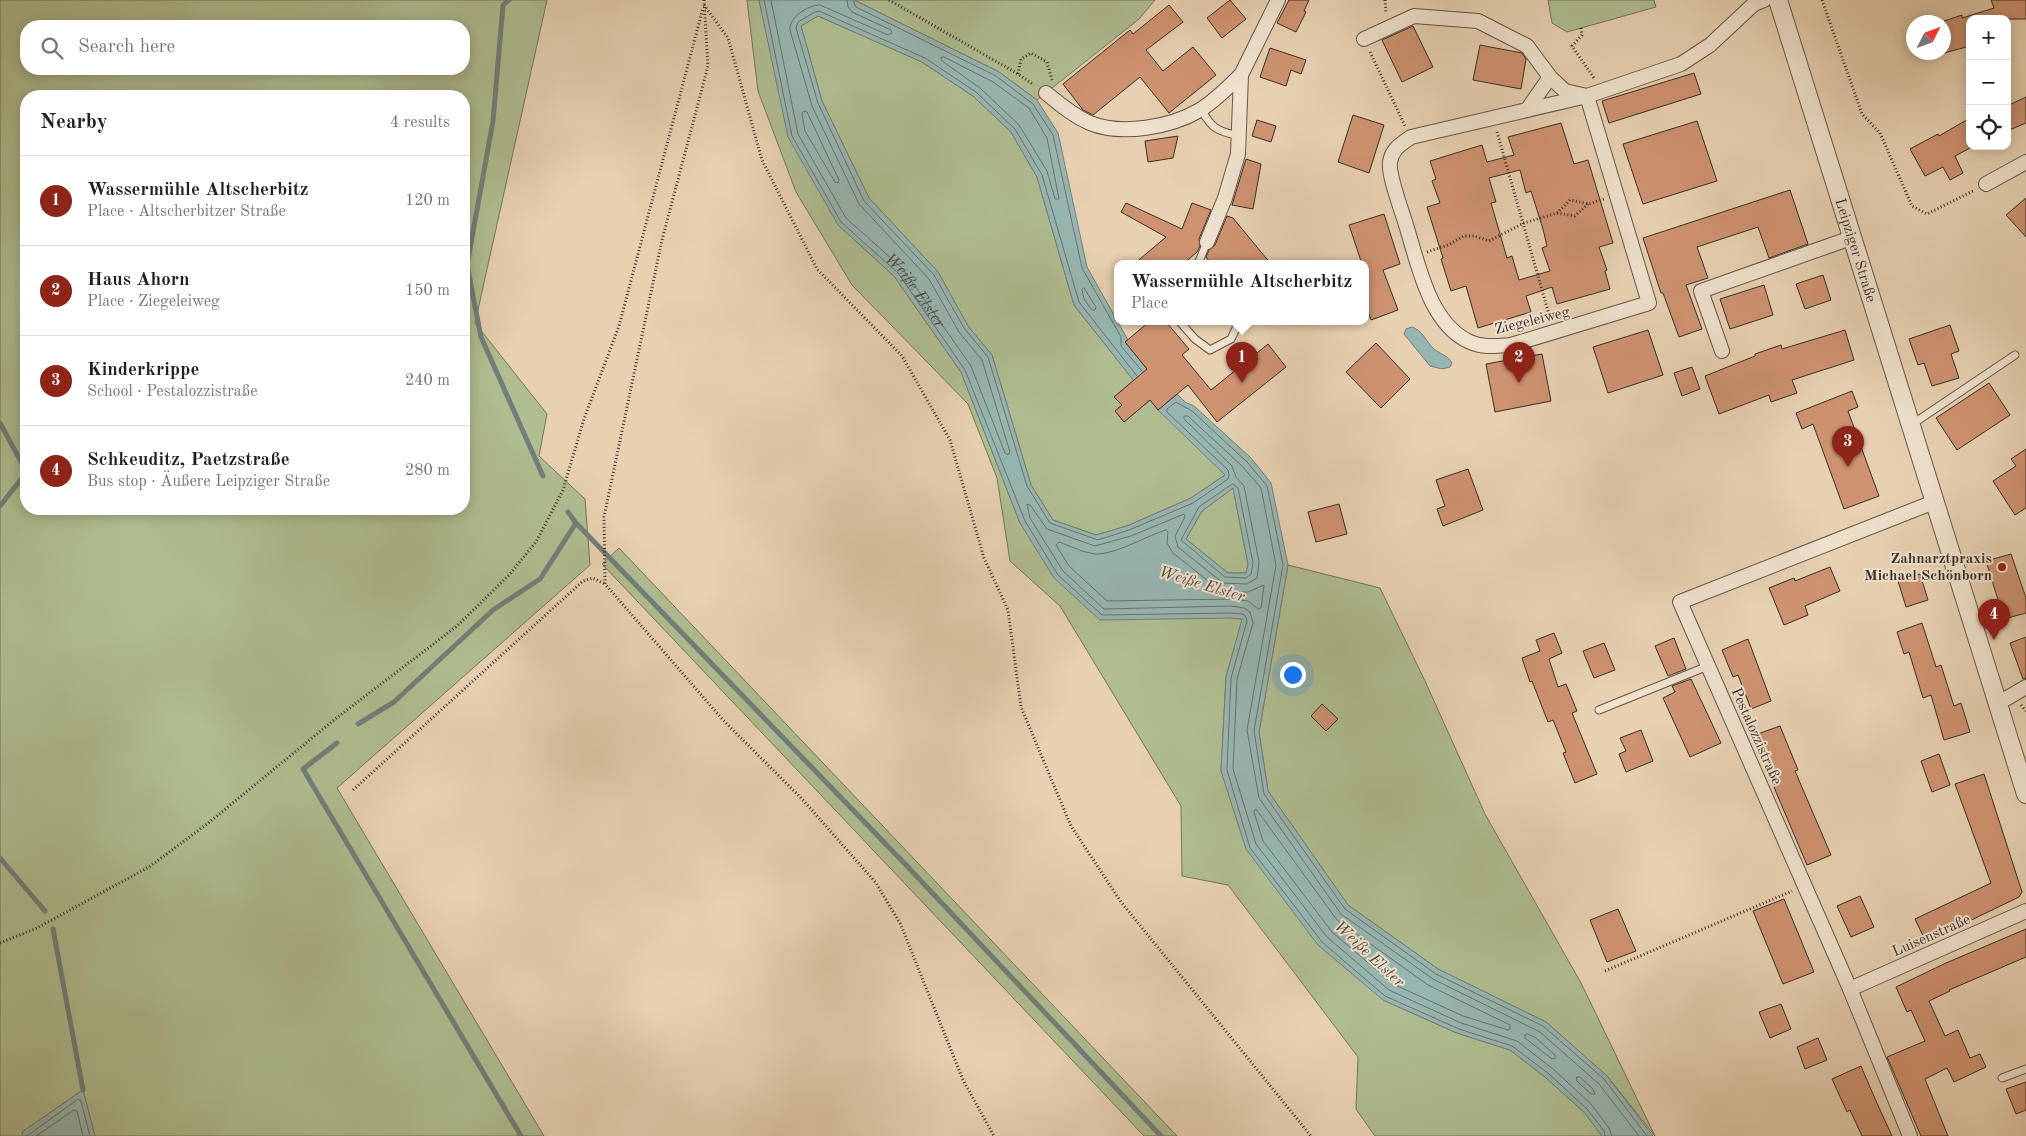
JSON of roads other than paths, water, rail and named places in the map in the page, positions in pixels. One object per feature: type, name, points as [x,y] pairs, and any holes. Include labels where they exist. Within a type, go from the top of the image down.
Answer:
[{"type":"street","points":[[1046,93],[1073,115],[1110,129],[1147,128],[1176,121],[1201,109],[1241,76],[1278,0]]},
{"type":"street","name":"Ziegeleiweg","points":[[1587,96],[1650,303],[1511,345],[1490,347],[1469,342],[1451,329],[1437,310],[1425,288],[1397,196],[1390,164],[1394,149],[1411,137],[1602,92],[1681,64],[1710,45],[1754,4],[1764,0]]},
{"type":"street","name":"Leipziger Straße","points":[[1778,0],[2026,794]]},
{"type":"street","name":"Ziegeleiweg","points":[[1364,39],[1414,16],[1478,21],[1527,46],[1550,77],[1564,91],[1587,96]]},
{"type":"street","points":[[1207,242],[1225,198],[1238,154],[1241,76]]},
{"type":"street","points":[[1528,110],[1550,77]]},
{"type":"street","points":[[1986,184],[2026,162]]},
{"type":"street","points":[[1722,351],[1701,291],[1851,238]]},
{"type":"street","name":"Pestalozzistraße","points":[[1910,1136],[1850,989],[1680,602],[1934,502]]},
{"type":"street","points":[[1997,704],[2026,687]]},
{"type":"street","name":"Luisenstraße","points":[[1850,989],[2026,911]]},
{"type":"lane","points":[[1201,109],[1209,124],[1220,132],[1240,136]]},
{"type":"lane","points":[[1200,260],[1207,242]]},
{"type":"lane","points":[[1182,325],[1195,340],[1210,350],[1231,339],[1238,325]]},
{"type":"lane","points":[[1910,425],[2015,356]]},
{"type":"lane","points":[[1599,710],[1708,666]]},
{"type":"lane","points":[[2002,1078],[2026,1069]]},
{"type":"water","name":"Weiße Elster","points":[[759,0],[854,0],[999,72],[1037,100],[1058,133],[1087,267],[1114,315],[1114,325],[1120,325],[1128,340],[1125,342],[1156,380],[1134,381],[1074,305],[1037,177],[1011,132],[973,96],[922,62],[818,16],[801,26],[822,101],[869,198],[938,272],[968,326],[992,355],[1031,485],[1053,520],[1096,535],[1127,526],[1191,498],[1225,475],[1158,410],[1177,394],[1185,402],[1194,406],[1251,458],[1271,483],[1288,565],[1259,732],[1268,791],[1348,905],[1438,969],[1546,1022],[1607,1076],[1653,1136],[1602,1136],[1584,1112],[1545,1077],[1510,1050],[1457,1033],[1383,1000],[1318,945],[1246,849],[1221,771],[1226,677],[1242,619],[1100,620],[1054,578],[1020,523],[961,372],[894,276],[838,225],[788,137]],"holes":[[[1233,488],[1248,564],[1246,573],[1228,573],[1186,539],[1202,511]]]},
{"type":"water","points":[[1412,327],[1421,333],[1433,348],[1450,360],[1452,363],[1450,367],[1442,369],[1430,366],[1404,334],[1406,329]]},
{"type":"water","points":[[83,1090],[95,1136],[23,1136],[22,1132]]},
{"type":"waterway","points":[[470,248],[493,121],[503,5],[509,0]]},
{"type":"waterway","points":[[470,280],[481,337],[543,476]]},
{"type":"waterway","points":[[0,423],[20,460]]},
{"type":"waterway","points":[[0,506],[20,481]]},
{"type":"waterway","points":[[358,724],[394,702],[493,610],[540,579],[576,523],[568,512]]},
{"type":"waterway","points":[[576,523],[906,865],[1161,1136]]},
{"type":"waterway","points":[[337,743],[303,769],[521,1136]]},
{"type":"waterway","points":[[0,858],[45,911]]},
{"type":"waterway","points":[[53,929],[83,1090]]},
{"type":"place","name":"Wassermühle Altscherbitz","points":[[1242,383]]},
{"type":"place","name":"Haus Ahorn","points":[[1519,383]]},
{"type":"place","name":"Kinderkrippe","points":[[1848,467]]},
{"type":"place","name":"Zahnarztpraxis Michael Schönborn","points":[[2002,567]]},
{"type":"place","name":"Schkeuditz, Paetzstraße","points":[[1994,640]]}]
